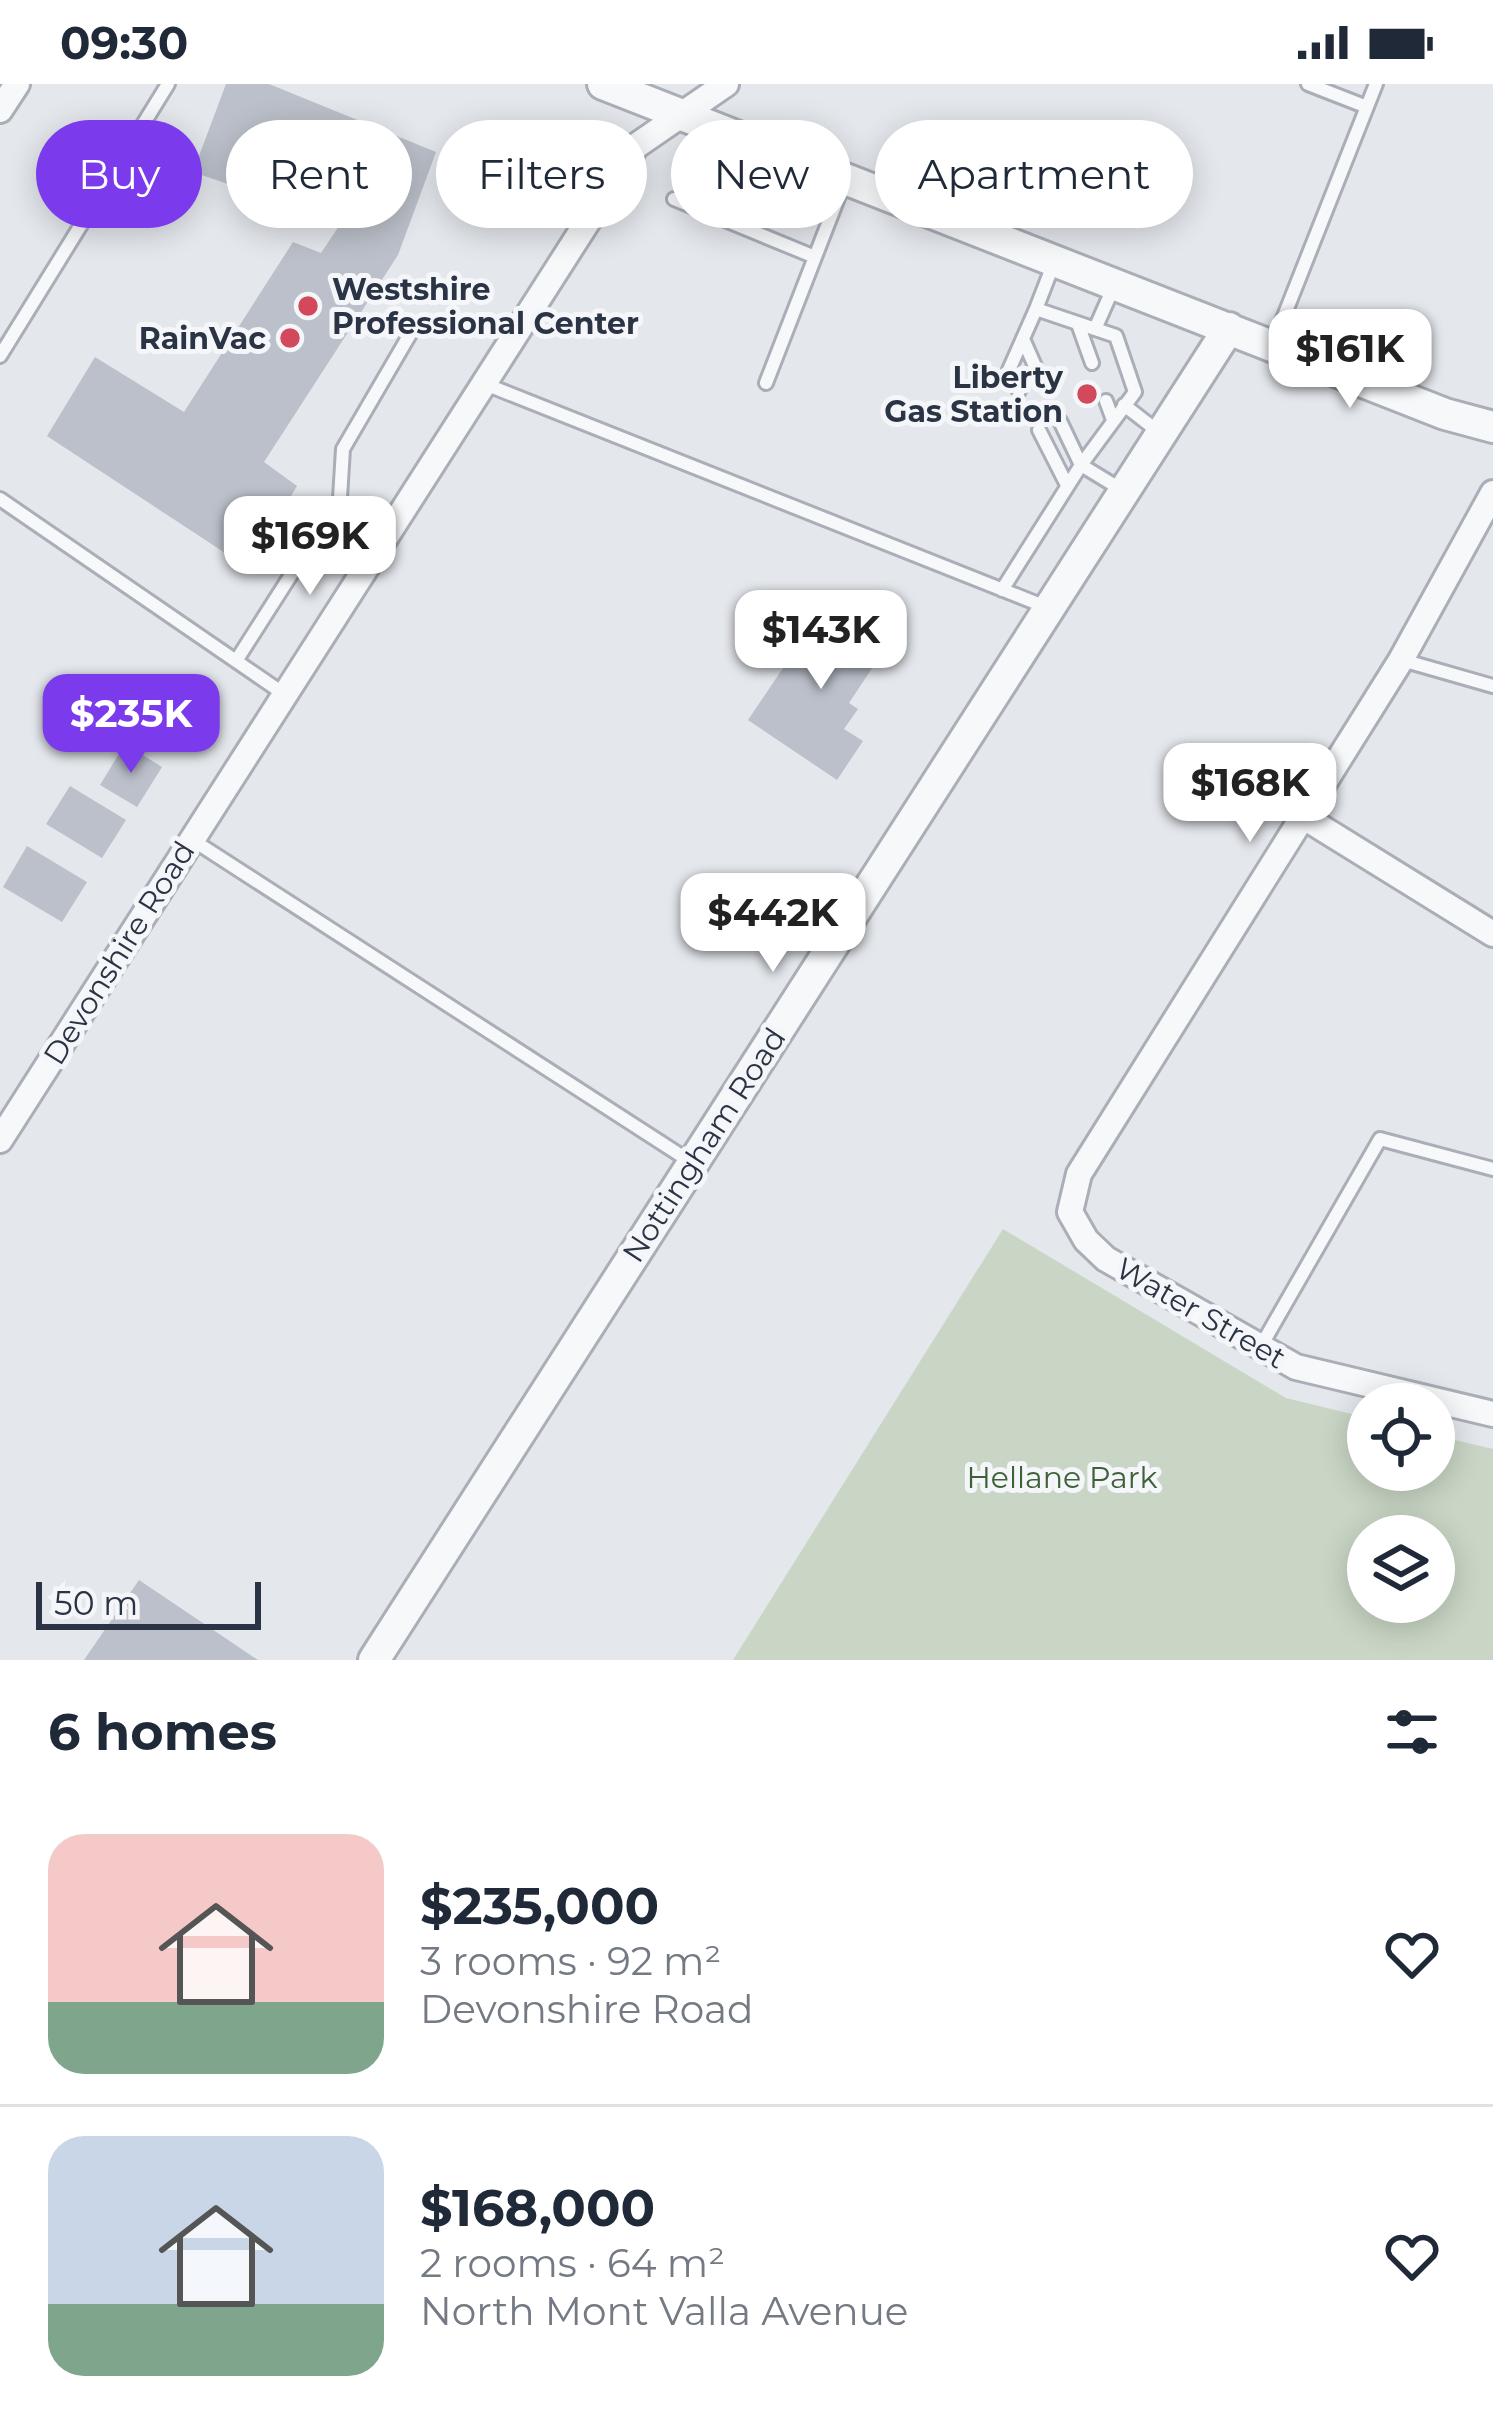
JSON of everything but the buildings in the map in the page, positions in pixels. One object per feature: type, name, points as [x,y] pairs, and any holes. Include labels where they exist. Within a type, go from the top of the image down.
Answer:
[{"type":"street","points":[[0,110],[16,84]]},
{"type":"street","points":[[603,84],[694,120]]},
{"type":"street","name":"Devonshire Road","points":[[0,1140],[636,146],[726,84]]},
{"type":"street","points":[[851,181],[1445,414],[1493,428]]},
{"type":"street","name":"Nottingham Road","points":[[374,1660],[1229,328]]},
{"type":"street","points":[[1493,493],[1401,659],[1304,817],[1493,934]]},
{"type":"street","name":"Water Street","points":[[1304,817],[1079,1174],[1070,1212],[1086,1240],[1106,1259],[1296,1367],[1493,1414]]},
{"type":"lane","points":[[0,356],[168,84]]},
{"type":"lane","points":[[1308,84],[1367,107]]},
{"type":"lane","points":[[1273,345],[1376,84]]},
{"type":"lane","points":[[743,228],[815,257]]},
{"type":"lane","points":[[766,383],[827,228]]},
{"type":"lane","points":[[1019,391],[1009,370],[1055,260]]},
{"type":"lane","points":[[1095,329],[1115,284]]},
{"type":"lane","points":[[1001,590],[1067,485],[1135,392],[1116,336],[1036,309]]},
{"type":"lane","points":[[1078,324],[1092,363]]},
{"type":"lane","points":[[236,661],[340,497],[343,448],[413,328]]},
{"type":"lane","points":[[1023,339],[1042,382]]},
{"type":"lane","points":[[483,384],[1047,608]]},
{"type":"lane","points":[[1106,401],[1112,420]]},
{"type":"lane","points":[[1124,405],[1161,434]]},
{"type":"lane","points":[[1060,421],[1081,465],[1123,491]]},
{"type":"lane","points":[[1039,430],[1067,485]]},
{"type":"lane","points":[[0,499],[284,694]]},
{"type":"lane","points":[[1401,659],[1493,686]]},
{"type":"lane","points":[[191,839],[692,1163]]},
{"type":"lane","points":[[1260,1347],[1380,1139],[1493,1168]]},
{"type":"green space","name":"Hellane Park","points":[[1003,1229],[1286,1398],[1347,1413],[1347,1491],[1455,1491],[1455,1440],[1493,1449],[1493,1660],[733,1660]]},
{"type":"place","name":"Westshire Professional Center","points":[[308,306]]},
{"type":"place","name":"RainVac","points":[[290,338]]},
{"type":"place","name":"Liberty Gas Station","points":[[1087,394]]}]
